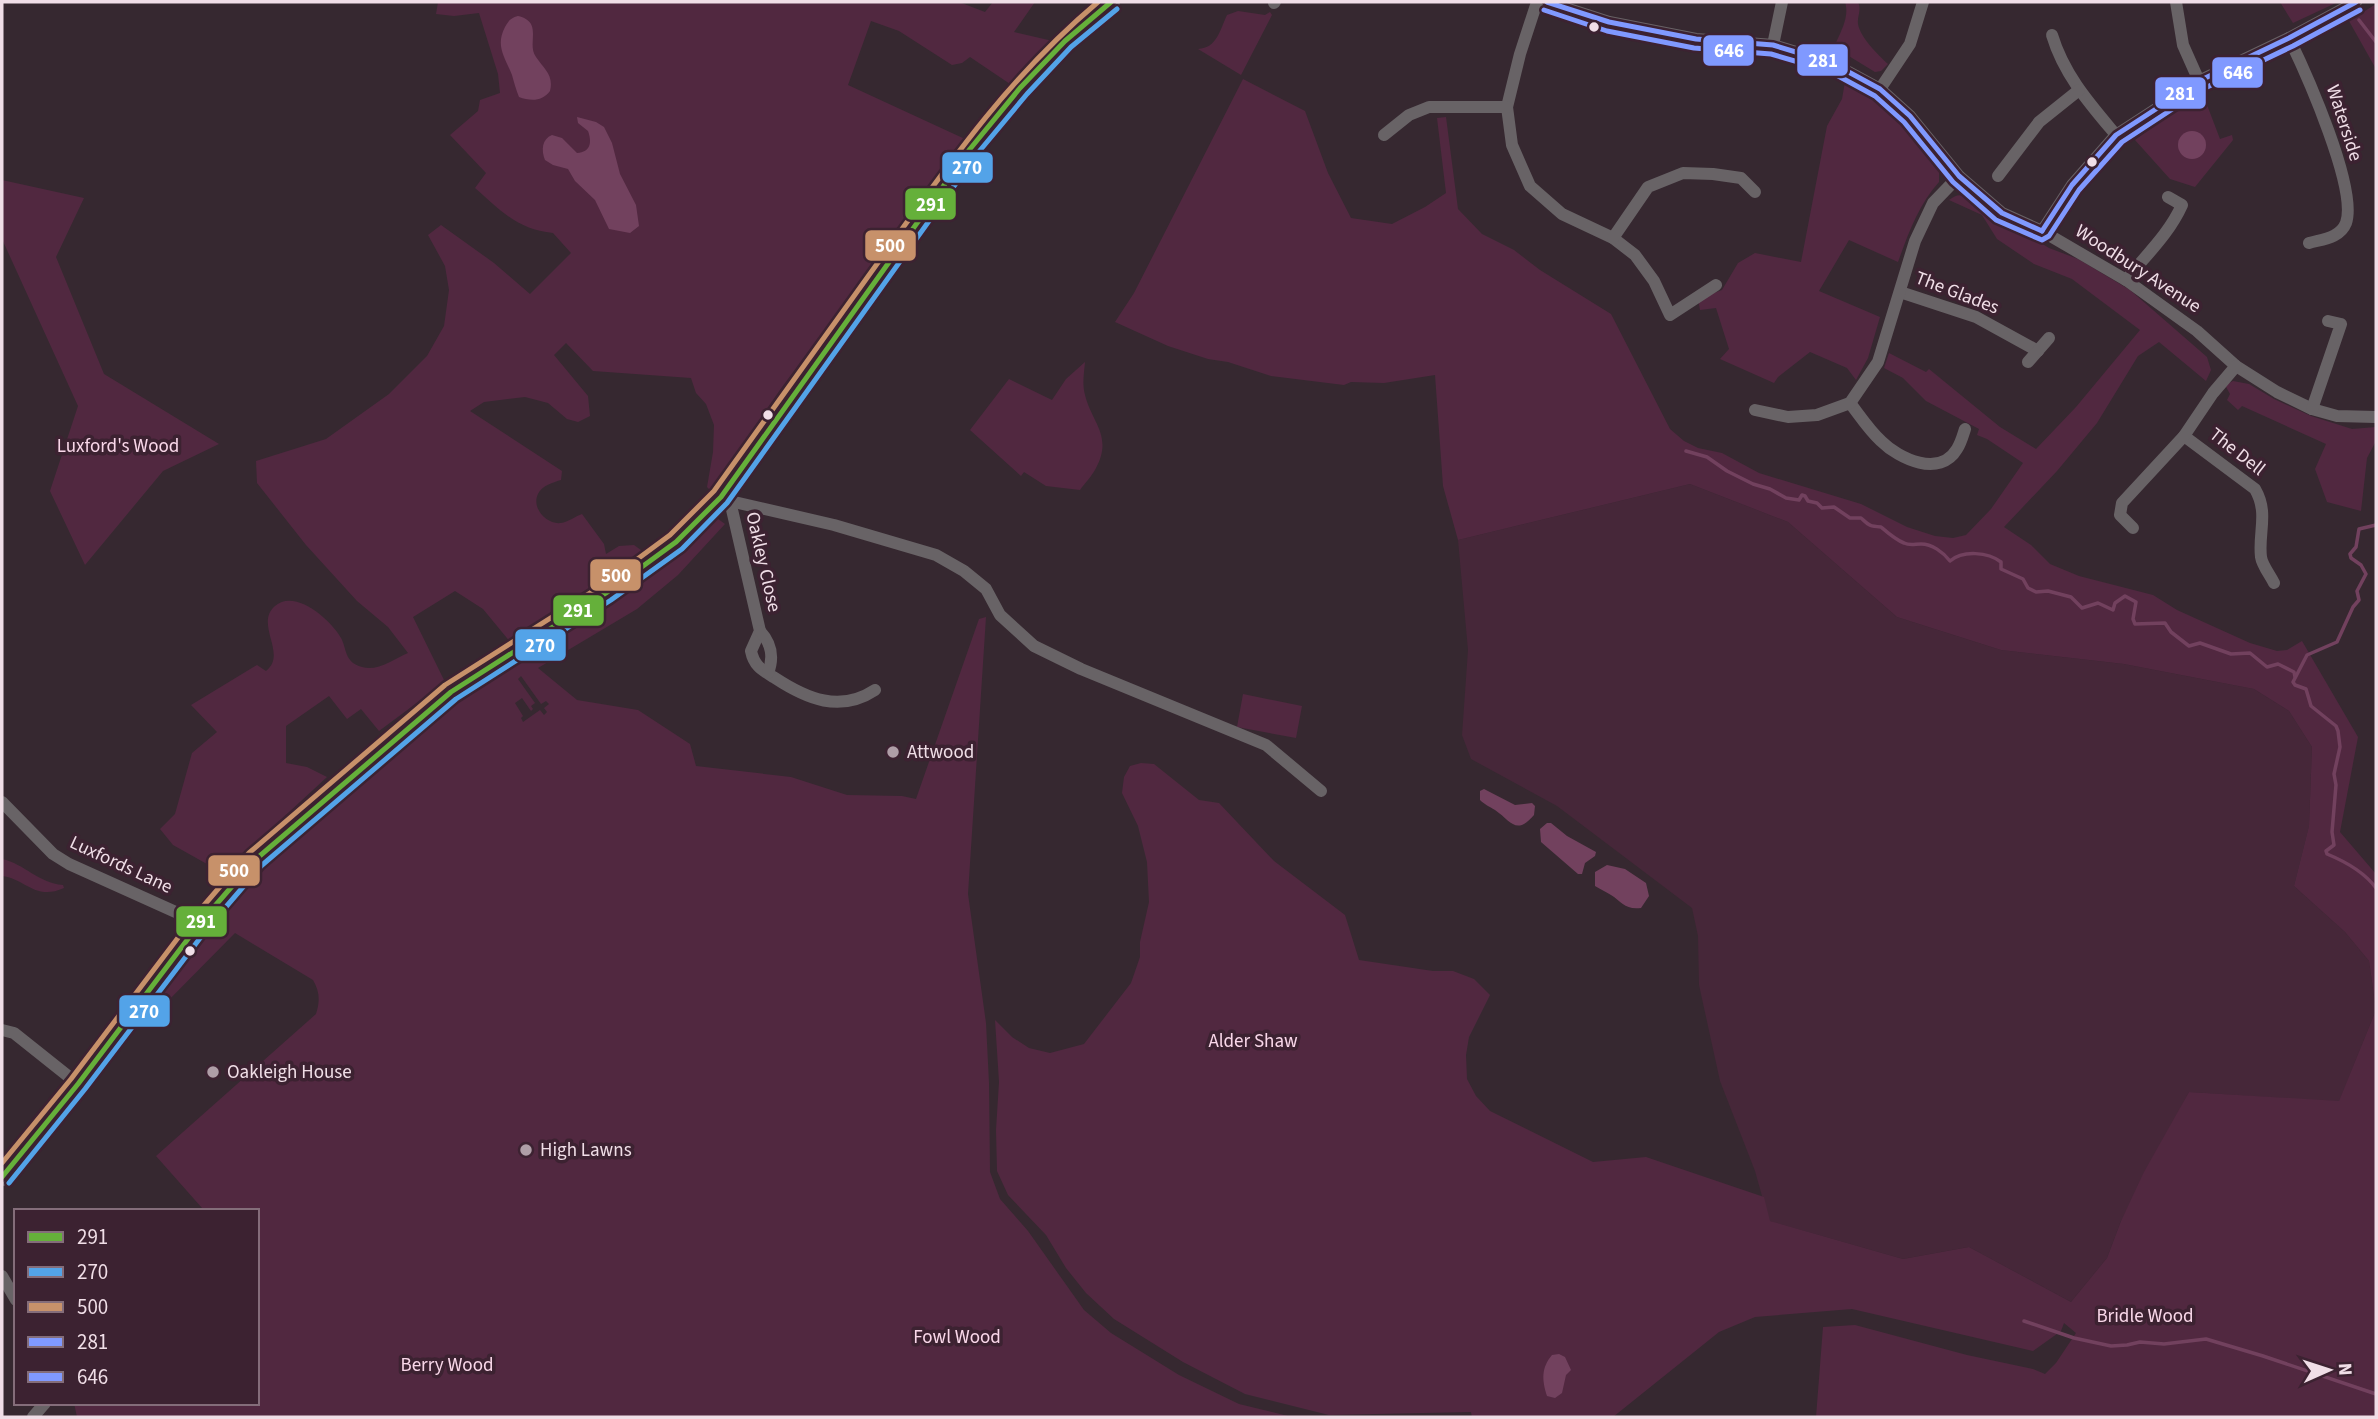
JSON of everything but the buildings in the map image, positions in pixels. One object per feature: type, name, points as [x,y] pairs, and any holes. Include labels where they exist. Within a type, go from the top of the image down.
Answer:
[{"type":"highway","points":[[2,1177],[78,1084],[200,923],[255,860],[451,692],[606,593],[676,542],[725,499],[970,149],[1020,88],[1065,41],[1111,2]]},
{"type":"street","points":[[1537,2],[1507,107],[1512,145],[1530,186],[1562,215],[1614,238],[1635,255],[1654,281],[1670,314],[1716,285]]},
{"type":"street","name":"Woodbury Avenue","points":[[1548,2],[1609,22],[1696,39],[1773,45],[1832,63],[1880,89],[1910,116],[1959,176],[2002,213],[2042,231],[2126,280],[2197,331],[2236,366],[2277,392],[2312,409],[2337,416],[2376,417]]},
{"type":"street","points":[[1773,45],[1782,2]]},
{"type":"street","points":[[1880,89],[1910,44],[1923,2]]},
{"type":"street","points":[[2176,2],[2183,45],[2199,81]]},
{"type":"street","points":[[2042,231],[2072,185],[2116,135],[2199,81],[2356,2]]},
{"type":"street","points":[[2052,35],[2058,56],[2078,90],[2116,135]]},
{"type":"street","name":"Waterside","points":[[2289,38],[2324,116],[2348,199],[2346,225],[2335,237],[2309,243]]},
{"type":"street","points":[[1998,176],[2039,122],[2078,90]]},
{"type":"street","points":[[1384,135],[1409,115],[1429,107],[1507,107]]},
{"type":"street","points":[[1614,238],[1648,187],[1683,173],[1741,178],[1755,192]]},
{"type":"street","name":"The Glades","points":[[1850,403],[1878,362],[1915,241],[1933,202],[1959,176]]},
{"type":"street","points":[[2126,280],[2158,243],[2180,211],[2182,205],[2168,197]]},
{"type":"street","name":"The Glades","points":[[1900,292],[1976,317],[2038,351]]},
{"type":"street","points":[[2312,409],[2341,324],[2328,321]]},
{"type":"street","points":[[2028,362],[2049,338]]},
{"type":"street","name":"The Dell","points":[[2133,528],[2120,515],[2122,503],[2184,436],[2213,393],[2236,366]]},
{"type":"street","points":[[1755,410],[1788,417],[1817,415],[1850,403],[1881,441],[1899,455],[1927,465],[1949,459],[1957,449],[1965,429]]},
{"type":"street","name":"The Dell","points":[[2184,436],[2255,489],[2259,496],[2263,521],[2261,559],[2274,583]]},
{"type":"street","name":"Oakley Close","points":[[725,499],[760,631],[773,652],[768,673]]},
{"type":"street","points":[[725,499],[834,525],[936,555],[964,571],[986,589],[1000,615],[1034,646],[1081,669],[1266,746],[1321,791]]},
{"type":"street","name":"Oakley Close","points":[[760,631],[751,651],[758,668],[801,695],[835,702],[860,700],[875,690]]},
{"type":"street","name":"Luxfords Lane","points":[[2,802],[53,854],[69,864],[200,923]]},
{"type":"street","points":[[2,1030],[14,1033],[78,1084]]},
{"type":"street","points":[[2,1276],[14,1297]]},
{"type":"shaded area","points":[[518,16],[530,23],[533,52],[548,72],[551,81],[550,91],[540,99],[519,97],[502,51],[501,40],[505,27],[510,20]]},
{"type":"shaded area","points":[[577,117],[604,127],[612,143],[620,174],[636,205],[639,226],[630,233],[609,229],[595,200],[575,181],[568,169],[545,160],[543,145],[552,135],[562,138],[577,153],[588,148],[588,131],[578,123]]},
{"type":"shaded area","points":[[2192,131],[2202,135],[2206,145],[2202,155],[2192,159],[2182,155],[2178,145],[2182,135]]},
{"type":"shaded area","points":[[1690,484],[1788,522],[1897,617],[2001,650],[2124,664],[2254,689],[2289,711],[2312,747],[2309,826],[2294,886],[2345,932],[2369,961],[2376,1010],[2339,1102],[2189,1092],[2121,1221],[2107,1258],[2071,1302],[1969,1247],[1903,1259],[1769,1221],[1755,1171],[1720,1081],[1699,985],[1698,936],[1692,908],[1557,806],[1471,759],[1462,735],[1468,650],[1458,540]]},
{"type":"shaded area","points":[[1484,789],[1515,805],[1532,803],[1535,806],[1534,815],[1523,825],[1514,824],[1480,800],[1480,791]]},
{"type":"shaded area","points":[[1547,823],[1596,852],[1595,856],[1585,863],[1582,874],[1578,874],[1541,842],[1540,829]]},
{"type":"shaded area","points":[[1607,865],[1625,869],[1646,883],[1649,896],[1641,908],[1627,907],[1595,886],[1595,872]]},
{"type":"shaded area","points":[[1552,1355],[1565,1357],[1571,1370],[1566,1375],[1562,1393],[1555,1398],[1547,1396],[1544,1374]]},
{"type":"green space","points":[[438,2],[959,2],[985,12],[993,2],[1035,2],[1014,32],[1057,42],[1013,86],[970,57],[962,63],[952,65],[899,31],[871,21],[848,85],[965,139],[780,390],[711,491],[707,487],[714,425],[706,404],[696,393],[691,378],[593,371],[566,343],[554,355],[588,396],[590,416],[578,422],[567,419],[548,403],[525,397],[484,402],[470,411],[562,471],[561,480],[545,487],[536,499],[539,510],[546,518],[561,523],[582,514],[604,544],[606,554],[619,546],[634,545],[645,553],[511,643],[483,609],[455,591],[413,617],[445,682],[379,731],[361,709],[347,719],[329,696],[286,726],[286,763],[307,767],[327,777],[223,873],[173,845],[160,829],[175,814],[192,753],[217,732],[191,705],[257,665],[266,671],[274,656],[269,613],[283,601],[302,603],[321,615],[341,638],[349,659],[356,665],[374,668],[408,653],[388,627],[357,601],[306,545],[257,483],[256,461],[326,439],[389,394],[427,356],[444,326],[449,290],[445,266],[428,235],[441,225],[494,263],[530,294],[571,253],[553,233],[520,223],[501,211],[475,188],[486,173],[450,135],[478,111],[480,100],[500,93],[498,74],[479,13],[454,16],[436,14]]},
{"type":"green space","points":[[1845,2],[1858,2],[1859,29],[1870,46],[1888,64],[1881,71],[1875,72],[1834,47],[1845,19]]},
{"type":"green space","points":[[2280,2],[2338,2],[2293,23]]},
{"type":"green space","points":[[2376,4],[2376,69],[2349,21]]},
{"type":"green space","points":[[1238,11],[1265,15],[1270,12],[1272,15],[1241,75],[1198,49],[1214,42],[1227,15]]},
{"type":"green space","points":[[1243,79],[1305,111],[1328,173],[1351,218],[1392,224],[1446,193],[1437,118],[1446,117],[1458,209],[1482,234],[1514,250],[1540,270],[1611,314],[1670,429],[1684,441],[1698,448],[1722,453],[1759,473],[1861,504],[1907,527],[1935,536],[1953,538],[1966,535],[1991,509],[2023,463],[1977,435],[1979,429],[1926,401],[1903,378],[1884,368],[1889,353],[1926,372],[1929,369],[2000,427],[2036,449],[2076,407],[2140,330],[2072,279],[2034,264],[1997,239],[1982,215],[1949,200],[1959,195],[1969,198],[2049,248],[2078,259],[2130,290],[2207,357],[2211,370],[2206,381],[2159,342],[2138,356],[2097,423],[2057,471],[2004,527],[2031,545],[2050,564],[2079,576],[2153,595],[2177,610],[2250,643],[2277,651],[2287,650],[2302,641],[2358,737],[2340,832],[2376,874],[2376,1010],[2369,961],[2345,932],[2294,886],[2309,826],[2312,747],[2289,711],[2254,689],[2124,664],[2001,650],[1897,617],[1788,522],[1690,484],[1458,540],[1443,486],[1435,375],[1384,383],[1351,382],[1344,385],[1271,376],[1168,346],[1115,322],[1134,293]]},
{"type":"green space","points":[[1845,82],[1875,99],[1905,124],[1939,164],[1939,182],[1920,210],[1898,262],[1849,240],[1819,291],[1880,317],[1868,358],[1856,380],[1847,368],[1810,352],[1774,383],[1720,359],[1729,349],[1716,308],[1700,310],[1698,299],[1722,290],[1738,263],[1755,253],[1801,262],[1827,126],[1842,99]]},
{"type":"green space","points":[[2204,97],[2220,139],[2232,135],[2233,140],[2195,187],[2170,179],[2135,140],[2171,113]]},
{"type":"green space","name":"Luxford's Wood","points":[[2,180],[84,198],[56,257],[104,374],[219,444],[163,471],[85,565],[50,491],[78,406],[2,239]]},
{"type":"green space","points":[[1085,362],[1084,391],[1100,430],[1102,447],[1096,468],[1080,490],[1046,486],[1024,472],[1021,476],[970,430],[1009,379],[1052,400],[1066,379]]},
{"type":"green space","points":[[2233,381],[2249,384],[2311,416],[2352,429],[2376,427],[2376,441],[2367,458],[2361,511],[2327,502],[2315,469],[2326,444],[2242,406],[2238,410],[2227,400],[2230,394],[2225,385]]},
{"type":"green space","points":[[714,516],[725,524],[678,575],[637,609],[538,668],[577,700],[638,710],[690,744],[696,766],[791,777],[847,795],[902,796],[916,799],[979,619],[986,617],[968,894],[986,1023],[990,1172],[1000,1199],[1028,1231],[1084,1310],[1111,1333],[1179,1375],[1239,1404],[1292,1417],[77,1417],[74,1405],[259,1405],[259,1209],[201,1209],[156,1156],[316,1014],[318,993],[313,980],[235,933],[160,1009],[153,1000],[266,865],[393,752],[457,700],[616,598],[680,548]],"holes":[[[521,676],[541,704],[546,701],[549,704],[544,708],[547,712],[544,715],[540,710],[523,722],[523,716],[515,703],[522,698],[531,711],[531,706],[535,703],[518,679]]]},
{"type":"green space","points":[[1243,694],[1302,706],[1296,738],[1237,727]]},
{"type":"green space","points":[[1141,763],[1154,764],[1199,800],[1219,803],[1274,861],[1345,915],[1359,960],[1433,971],[1453,971],[1474,979],[1490,995],[1469,1037],[1466,1055],[1467,1079],[1476,1096],[1490,1111],[1593,1162],[1646,1157],[1764,1197],[1770,1221],[1903,1259],[1969,1247],[2071,1302],[2107,1258],[2144,1172],[2189,1092],[2339,1101],[2376,1010],[2376,1417],[1816,1417],[1823,1327],[1855,1325],[2045,1374],[2056,1363],[2076,1333],[2064,1323],[2061,1331],[2033,1351],[1852,1309],[1755,1317],[1719,1332],[1613,1417],[1472,1417],[1471,1412],[1329,1415],[1245,1394],[1183,1362],[1114,1319],[1086,1293],[1066,1268],[1046,1235],[1008,1195],[997,1171],[999,1082],[995,1020],[1012,1037],[1029,1048],[1050,1053],[1084,1044],[1131,983],[1140,957],[1140,942],[1149,902],[1147,862],[1138,826],[1122,793],[1124,777],[1130,766]]},
{"type":"green space","points":[[2,859],[46,881],[63,885],[64,888],[38,891],[2,876]]},
{"type":"waterway","points":[[2359,20],[2376,42]]},
{"type":"waterway","points":[[1686,451],[1707,457],[1727,471],[1786,498],[1799,500],[1802,495],[1822,508],[1834,507],[1850,518],[1861,518],[1870,525],[1881,527],[1906,544],[1933,547],[1950,561],[1968,554],[1989,556],[2001,562],[2001,569],[2023,579],[2028,588],[2036,592],[2048,591],[2071,597],[2082,608],[2098,603],[2113,610],[2115,603],[2125,596],[2136,602],[2133,619],[2135,624],[2165,623],[2171,632],[2189,646],[2200,643],[2231,654],[2250,653],[2267,667],[2278,664],[2294,672],[2295,677]]},
{"type":"waterway","points":[[2376,525],[2359,529],[2356,547],[2350,554],[2366,574],[2357,591],[2359,600],[2337,642],[2307,655],[2293,682],[2306,689],[2311,706],[2336,726],[2338,731],[2340,747],[2334,774],[2334,845],[2326,851],[2327,854],[2354,868],[2376,888]]},
{"type":"waterway","points":[[2024,1321],[2074,1338],[2111,1346],[2206,1339],[2376,1394]]},
{"type":"transit line","name":"500","points":[[2,1163],[71,1079],[193,918],[249,853],[445,685],[601,586],[670,535],[714,491],[931,188],[981,123],[1036,61],[1098,2]]},
{"type":"transit line","name":"291","points":[[2,1177],[78,1084],[200,923],[255,860],[451,692],[606,593],[676,542],[721,497],[970,149],[1020,88],[1065,41],[1111,2]]},
{"type":"transit line","name":"281","points":[[1547,2],[1609,22],[1696,39],[1773,45],[1832,63],[1880,89],[1910,116],[1959,176],[2002,213],[2042,231]]},
{"type":"transit line","name":"281","points":[[2042,231],[2072,185],[2116,135],[2199,81],[2356,2]]},
{"type":"transit line","name":"270","points":[[9,1183],[85,1089],[207,929],[261,866],[456,699],[611,600],[682,549],[727,503],[977,154],[1071,47],[1117,9]]},
{"type":"transit line","name":"646","points":[[1544,10],[1607,31],[1694,48],[1771,54],[1829,71],[1875,96],[1904,122],[1953,182],[1996,220],[2042,240],[2049,236],[2079,190],[2122,142],[2203,89],[2360,10]]},
{"type":"place","name":"Attwood","points":[[893,752]]},
{"type":"place","name":"Oakleigh House","points":[[213,1072]]},
{"type":"place","name":"High Lawns","points":[[526,1150]]},
{"type":"park label","name":"Alder Shaw","points":[[1253,1041]]},
{"type":"park label","name":"Bridle Wood","points":[[2145,1316]]},
{"type":"park label","name":"Fowl Wood","points":[[957,1337]]},
{"type":"park label","name":"Berry Wood","points":[[447,1365]]}]
